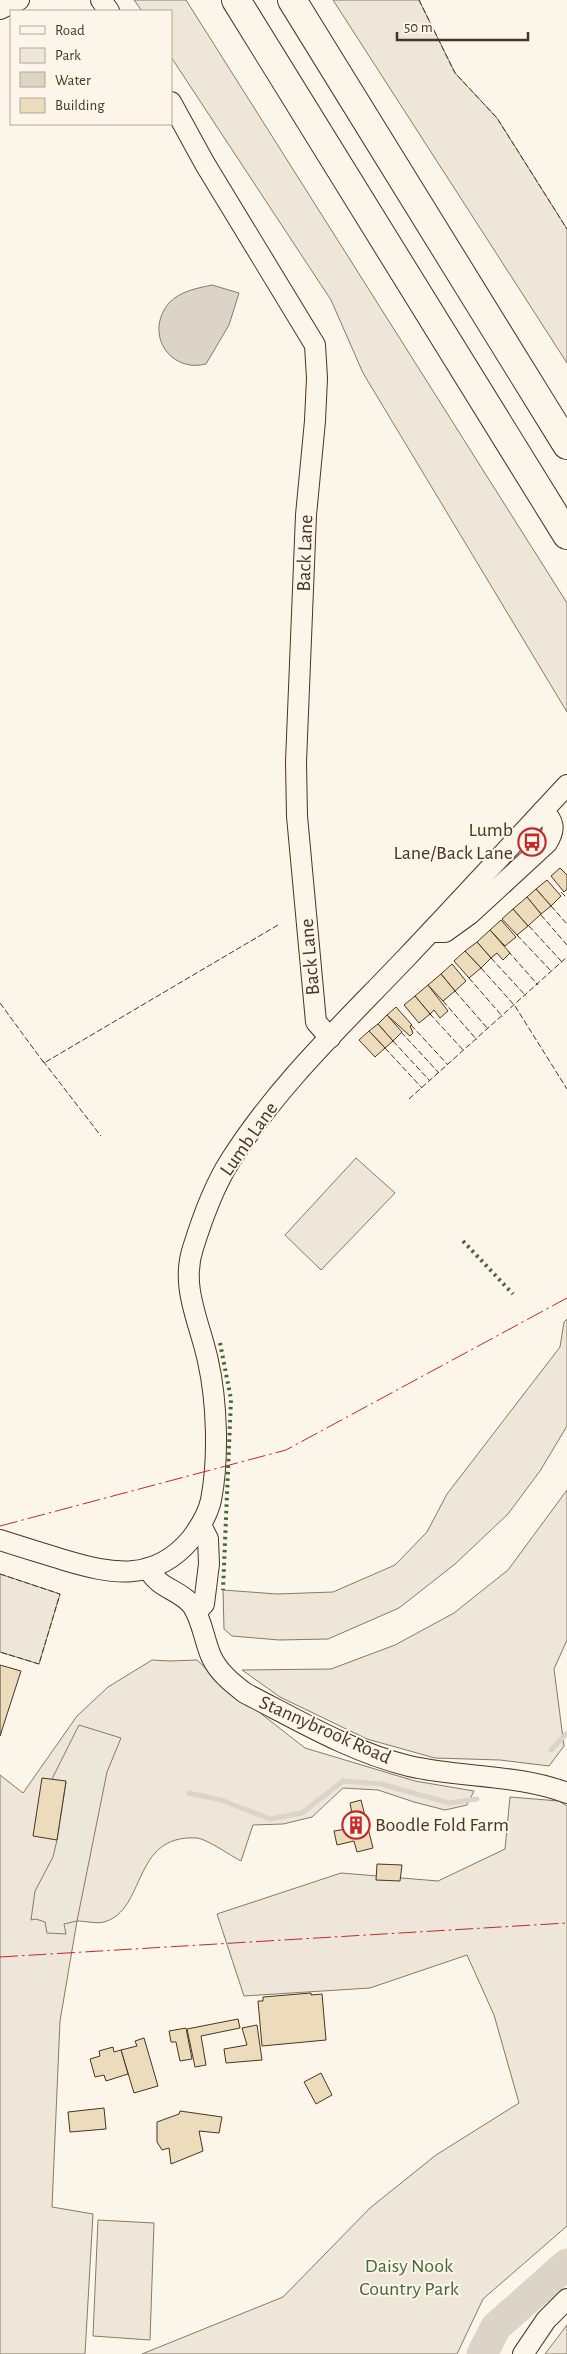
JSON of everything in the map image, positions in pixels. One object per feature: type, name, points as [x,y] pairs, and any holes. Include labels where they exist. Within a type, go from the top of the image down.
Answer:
[{"type":"highway","points":[[236,0],[567,535]]},
{"type":"highway","points":[[292,0],[567,445]]},
{"type":"street","points":[[0,9],[19,0]]},
{"type":"street","name":"Back Lane","points":[[172,104],[205,164],[315,345],[317,378],[306,515],[296,762],[297,816],[316,1022],[330,1038]]},
{"type":"street","name":"Lumb Lane","points":[[148,1568],[177,1552],[188,1541],[201,1525],[211,1501],[214,1418],[213,1387],[190,1295],[188,1272],[192,1252],[229,1163],[274,1102],[330,1038],[567,785]]},
{"type":"street","points":[[196,1612],[204,1604],[209,1564],[208,1539],[201,1525]]},
{"type":"street","points":[[0,1540],[99,1570],[112,1572],[148,1568]]},
{"type":"street","name":"Stannybrook Road","points":[[148,1568],[154,1580],[190,1603],[196,1612],[211,1656],[230,1682],[245,1693],[373,1756],[410,1766],[528,1782],[567,1793]]},
{"type":"street","points":[[523,2354],[546,2320],[567,2300]]},
{"type":"green space","points":[[134,0],[186,0],[567,603],[567,712],[363,373],[331,300],[172,59],[172,10],[141,10]]},
{"type":"green space","points":[[333,0],[419,0],[455,73],[497,118],[567,229],[567,363]]},
{"type":"green space","points":[[356,1158],[395,1193],[321,1270],[285,1235]]},
{"type":"green space","points":[[567,1319],[567,1426],[540,1471],[508,1514],[455,1564],[399,1608],[328,1639],[279,1640],[232,1636],[224,1629],[223,1590],[277,1594],[333,1592],[395,1565],[427,1532],[447,1494],[560,1347],[564,1322]]},
{"type":"green space","points":[[567,1490],[567,1640],[554,1669],[564,1746],[549,1766],[500,1760],[435,1758],[367,1739],[280,1697],[242,1670],[331,1669],[395,1645],[454,1613],[508,1570]]},
{"type":"green space","points":[[0,1574],[60,1594],[39,1664],[0,1652]]},
{"type":"green space","points":[[152,1660],[197,1660],[223,1684],[305,1748],[415,1781],[474,1791],[467,1805],[445,1810],[378,1790],[343,1788],[312,1817],[283,1824],[253,1825],[241,1861],[201,1839],[176,1840],[161,1848],[150,1860],[127,1903],[118,1915],[101,1923],[77,1921],[60,2021],[52,2207],[93,2214],[85,2354],[0,2354],[0,1775],[23,1793],[77,1716],[108,1687]]},
{"type":"green space","name":"Daisy Nook Country Park","points":[[510,1797],[559,1801],[567,1806],[567,2226],[483,2299],[457,2354],[142,2354],[283,2297],[370,2208],[436,2155],[519,2103],[494,2015],[467,1955],[370,1988],[244,1996],[217,1914],[341,1873],[438,1881],[505,1849]]},
{"type":"green space","points":[[98,2220],[154,2223],[150,2340],[93,2336]]},
{"type":"green space","points":[[567,2325],[567,2354],[545,2354]]},
{"type":"shaded area","points":[[79,1725],[121,1738],[107,1772],[77,1921],[64,1924],[66,1934],[47,1933],[45,1922],[36,1919],[31,1920],[35,1891],[53,1857],[66,1782],[52,1779]]},
{"type":"water","points":[[212,285],[239,293],[229,325],[206,364],[192,365],[180,362],[171,356],[161,341],[159,331],[163,312],[169,303],[178,296]]},
{"type":"building","points":[[560,868],[567,875],[567,889],[564,892],[551,876]]},
{"type":"building","points":[[547,880],[561,896],[551,906],[536,889]]},
{"type":"building","points":[[536,889],[551,906],[541,914],[527,897]]},
{"type":"building","points":[[527,897],[541,914],[528,926],[513,909]]},
{"type":"building","points":[[513,909],[528,926],[517,935],[502,919]]},
{"type":"building","points":[[501,920],[516,937],[505,946],[490,930]]},
{"type":"building","points":[[490,930],[510,953],[503,960],[497,953],[491,958],[477,942]]},
{"type":"building","points":[[477,942],[491,958],[481,968],[465,951]]},
{"type":"building","points":[[465,951],[481,968],[469,978],[454,961]]},
{"type":"building","points":[[452,964],[466,981],[455,991],[441,974]]},
{"type":"building","points":[[441,974],[455,991],[443,1001],[428,985]]},
{"type":"building","points":[[428,985],[448,1011],[440,1018],[434,1010],[430,1014],[415,996]]},
{"type":"building","points":[[415,996],[430,1014],[419,1023],[404,1005]]},
{"type":"building","points":[[396,1007],[412,1025],[410,1026],[413,1033],[410,1036],[387,1015]]},
{"type":"building","points":[[387,1015],[402,1032],[393,1041],[378,1024]]},
{"type":"building","points":[[378,1024],[393,1041],[385,1048],[369,1031]]},
{"type":"building","points":[[369,1031],[385,1048],[375,1057],[359,1040]]},
{"type":"building","points":[[0,1665],[21,1671],[0,1736]]},
{"type":"building","points":[[42,1778],[66,1781],[57,1840],[33,1836]]},
{"type":"building","name":"Boodle Fold Farm","points":[[361,1800],[373,1848],[357,1852],[354,1841],[337,1845],[334,1831],[346,1829],[344,1821],[353,1819],[350,1803]]},
{"type":"building","points":[[377,1864],[402,1865],[400,1881],[376,1880]]},
{"type":"building","points":[[311,1993],[311,1995],[322,1994],[326,2040],[262,2046],[258,2001],[263,2001],[263,1997]]},
{"type":"building","points":[[238,2019],[240,2028],[201,2036],[206,2065],[195,2067],[187,2029]]},
{"type":"building","points":[[257,2025],[262,2060],[226,2063],[224,2049],[247,2045],[242,2028]]},
{"type":"building","points":[[186,2028],[192,2059],[180,2061],[176,2042],[171,2042],[169,2031]]},
{"type":"building","points":[[144,2038],[158,2086],[134,2093],[121,2050],[137,2046],[135,2041]]},
{"type":"building","points":[[113,2047],[114,2052],[121,2050],[128,2074],[106,2081],[104,2075],[95,2077],[90,2059],[100,2056],[99,2051]]},
{"type":"building","points":[[321,2073],[332,2095],[316,2104],[304,2082]]},
{"type":"building","points":[[104,2108],[106,2129],[70,2132],[68,2112]]},
{"type":"building","points":[[180,2111],[222,2117],[219,2133],[199,2131],[203,2151],[171,2164],[169,2148],[162,2150],[157,2142],[157,2122],[179,2114]]},
{"type":"waterway","points":[[551,1750],[567,1733]]},
{"type":"waterway","points":[[189,1793],[221,1800],[270,1819],[302,1813],[343,1781],[381,1784],[449,1803],[477,1799]]},
{"type":"waterway","points":[[482,2354],[496,2327],[567,2264]]},
{"type":"hedge","points":[[463,1241],[513,1294]]},
{"type":"hedge","points":[[220,1343],[231,1399],[223,1590]]},
{"type":"fence","points":[[419,0],[455,73],[497,118],[567,229]]},
{"type":"fence","points":[[561,892],[567,898]]},
{"type":"fence","points":[[551,906],[567,924]]},
{"type":"fence","points":[[541,915],[567,945]]},
{"type":"fence","points":[[0,1003],[44,1063],[278,925]]},
{"type":"fence","points":[[529,926],[562,962]]},
{"type":"fence","points":[[517,935],[552,972]]},
{"type":"fence","points":[[508,951],[538,985]]},
{"type":"fence","points":[[409,1099],[567,957]]},
{"type":"fence","points":[[491,958],[526,996]]},
{"type":"fence","points":[[481,968],[515,1006],[567,1089]]},
{"type":"fence","points":[[469,978],[503,1017]]},
{"type":"fence","points":[[455,991],[488,1029]]},
{"type":"fence","points":[[443,1001],[477,1040]]},
{"type":"fence","points":[[430,1014],[464,1051]]},
{"type":"fence","points":[[411,1025],[448,1065]]},
{"type":"fence","points":[[401,1032],[439,1073]]},
{"type":"fence","points":[[393,1041],[430,1081]]},
{"type":"fence","points":[[385,1048],[422,1088]]},
{"type":"fence","points":[[43,1061],[101,1136]]},
{"type":"fence","points":[[0,1574],[60,1594],[39,1664],[0,1652]]},
{"type":"power","points":[[0,1526],[286,1450],[567,1298]]},
{"type":"power","points":[[0,1957],[567,1923]]},
{"type":"place","name":"Lumb Lane/Back Lane","points":[[532,842]]},
{"type":"place","name":"Boodle Fold Farm","points":[[356,1825]]}]
